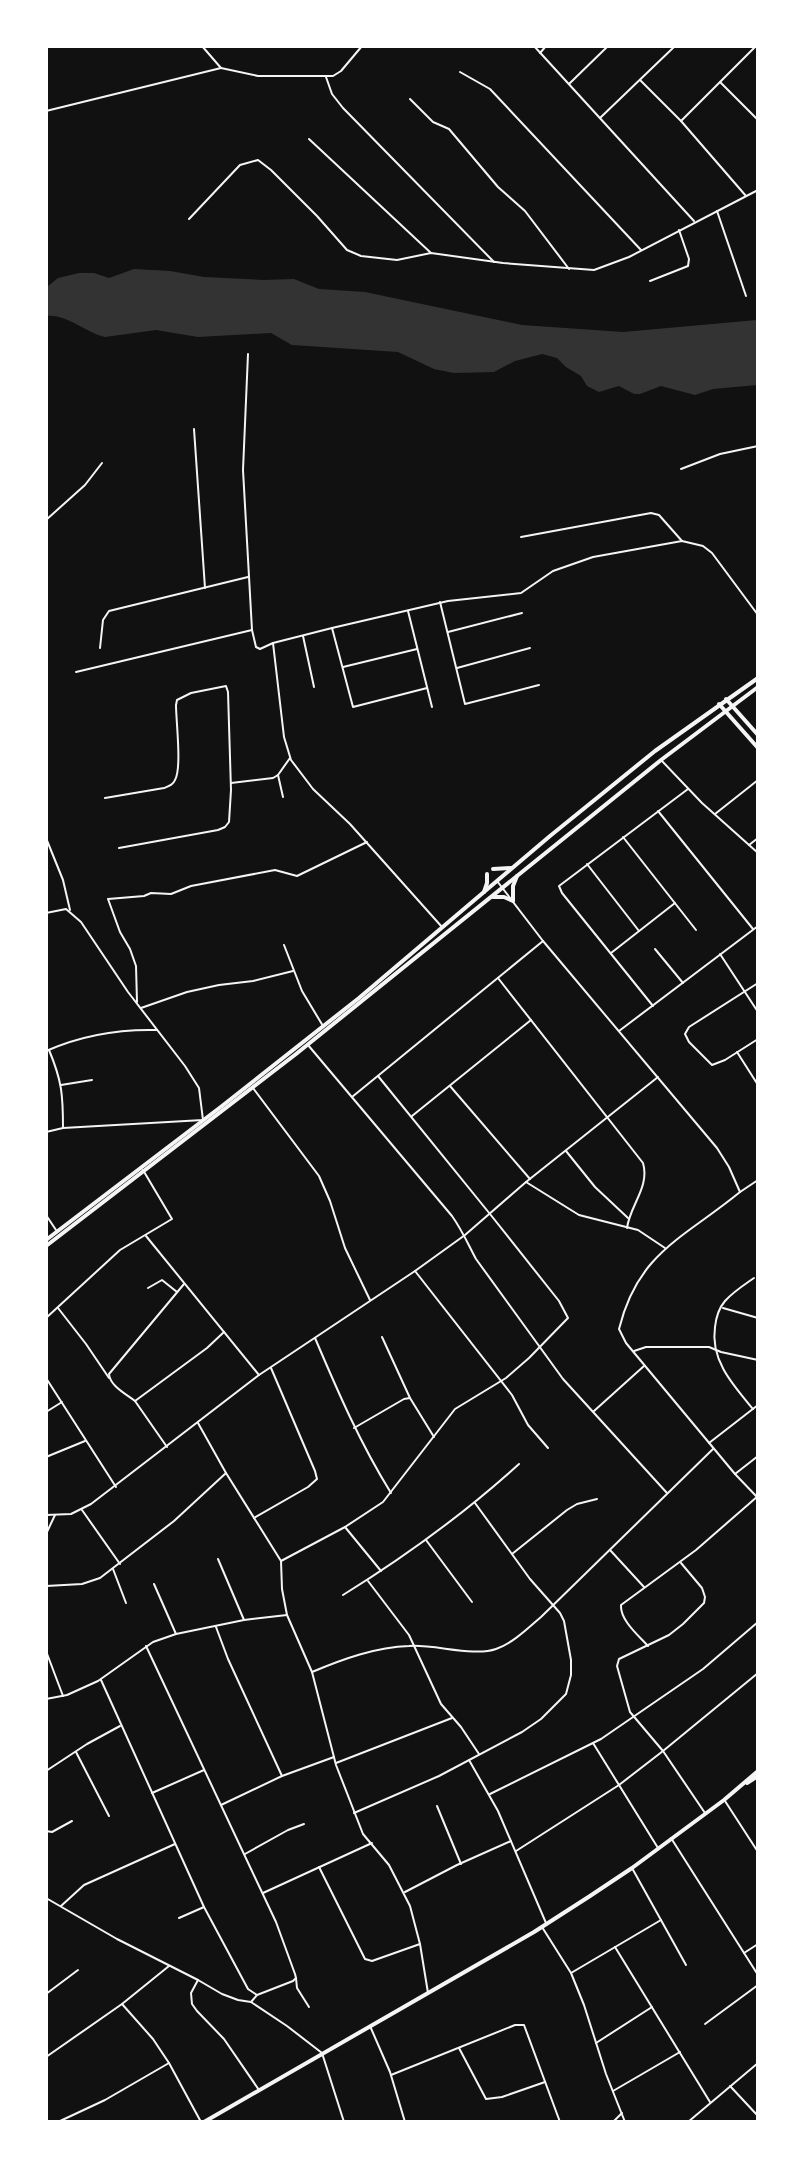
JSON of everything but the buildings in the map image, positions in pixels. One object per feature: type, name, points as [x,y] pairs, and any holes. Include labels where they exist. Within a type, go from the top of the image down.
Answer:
[{"type":"main road","points":[[46,1246],[203,1120],[308,1045],[442,927],[655,751],[758,678]]},
{"type":"main road","points":[[142,1170],[253,1088],[323,1026],[361,999],[661,760],[758,687]]},
{"type":"main road","points":[[726,699],[758,735]]},
{"type":"main road","points":[[719,704],[758,748]]},
{"type":"main road","points":[[494,869],[515,867]]},
{"type":"main road","points":[[484,892],[487,874]]},
{"type":"main road","points":[[490,898],[498,896],[513,901],[513,886],[517,876]]},
{"type":"main road","points":[[46,1240],[80,1219]]},
{"type":"main road","points":[[203,2121],[547,1924],[632,1868],[724,1800],[758,1771]]},
{"type":"main road","points":[[736,1790],[758,1776]]},
{"type":"street","points":[[202,46],[221,68]]},
{"type":"street","points":[[46,111],[221,68],[258,76],[333,76],[341,71],[363,46]]},
{"type":"street","points":[[534,46],[695,222]]},
{"type":"street","points":[[540,53],[546,46]]},
{"type":"street","points":[[568,84],[608,46]]},
{"type":"street","points":[[681,121],[756,46]]},
{"type":"street","points":[[600,118],[673,47]]},
{"type":"street","points":[[460,72],[490,89],[641,250]]},
{"type":"street","points":[[326,77],[332,94],[343,108],[494,262]]},
{"type":"street","points":[[640,80],[681,121],[746,196]]},
{"type":"street","points":[[720,82],[758,120]]},
{"type":"street","points":[[410,99],[433,122],[449,129],[498,188],[525,211],[569,269]]},
{"type":"street","points":[[309,139],[431,253]]},
{"type":"street","points":[[189,219],[240,165],[258,160],[272,170],[347,250],[361,256],[397,260],[431,253],[494,262],[594,270],[628,258],[758,190]]},
{"type":"street","points":[[717,211],[746,296]]},
{"type":"street","points":[[650,280],[688,266],[689,259],[679,230]]},
{"type":"street","points":[[248,354],[243,470],[248,578],[252,630],[256,647],[260,649],[273,643],[440,602],[520,593],[554,571],[574,562],[682,541],[703,546],[712,553],[758,615]]},
{"type":"street","points":[[194,429],[205,588]]},
{"type":"street","points":[[681,469],[720,454],[758,447]]},
{"type":"street","points":[[46,520],[85,484],[102,463]]},
{"type":"street","points":[[521,537],[651,513],[659,515],[682,541]]},
{"type":"street","points":[[100,648],[103,620],[109,611],[248,578]]},
{"type":"street","points":[[440,602],[465,704],[539,685]]},
{"type":"street","points":[[408,610],[432,707]]},
{"type":"street","points":[[448,632],[522,613]]},
{"type":"street","points":[[332,628],[352,706],[427,688]]},
{"type":"street","points":[[76,672],[252,630]]},
{"type":"street","points":[[303,636],[314,687]]},
{"type":"street","points":[[273,643],[284,737],[290,757],[313,789],[367,842],[442,927]]},
{"type":"street","points":[[456,668],[530,648]]},
{"type":"street","points":[[343,667],[417,649]]},
{"type":"street","points":[[105,798],[164,788],[173,784],[178,769],[177,700],[191,693],[226,686],[231,783],[229,822],[218,830],[119,848]]},
{"type":"street","points":[[231,783],[273,778],[278,775],[290,757]]},
{"type":"street","points":[[661,760],[714,814],[758,853]]},
{"type":"street","points":[[278,775],[283,797]]},
{"type":"street","points":[[714,814],[758,780]]},
{"type":"street","points":[[653,1006],[559,889],[559,886],[688,789]]},
{"type":"street","points":[[658,811],[753,929]]},
{"type":"street","points":[[623,837],[696,930]]},
{"type":"street","points":[[46,838],[63,880],[70,910],[199,1088],[203,1120],[63,1128],[46,1132]]},
{"type":"street","points":[[748,845],[758,838]]},
{"type":"street","points":[[137,1002],[136,966],[116,923],[108,899],[144,896],[151,893],[171,894],[191,886],[275,870],[297,876],[367,842]]},
{"type":"street","points":[[587,864],[639,931]]},
{"type":"street","points":[[497,881],[543,941],[723,1156],[740,1192]]},
{"type":"street","points":[[610,953],[675,903]]},
{"type":"street","points":[[46,913],[63,909],[70,910]]},
{"type":"street","points":[[619,1031],[758,926]]},
{"type":"street","points":[[351,1098],[543,941]]},
{"type":"street","points":[[284,945],[302,991],[323,1026]]},
{"type":"street","points":[[655,949],[683,983]]},
{"type":"street","points":[[720,954],[758,1012]]},
{"type":"street","points":[[141,1008],[219,984],[253,981],[293,971]]},
{"type":"street","points":[[498,978],[639,1156],[645,1172],[643,1186],[628,1218],[627,1227]]},
{"type":"street","points":[[758,983],[689,1027],[685,1034],[689,1042],[712,1065],[720,1063],[758,1039]]},
{"type":"street","points":[[411,1117],[531,1020]]},
{"type":"street","points":[[63,1128],[61,1085],[48,1050],[77,1039],[110,1032],[159,1030]]},
{"type":"street","points":[[308,1045],[452,1216],[465,1235],[476,1259],[563,1379],[667,1493]]},
{"type":"street","points":[[737,1052],[758,1085]]},
{"type":"street","points":[[281,1561],[345,1527],[383,1502],[455,1409],[506,1378],[568,1318],[567,1313],[490,1214],[378,1076]]},
{"type":"street","points":[[46,1515],[71,1514],[82,1510],[116,1487],[260,1375],[465,1235],[526,1182],[658,1077]]},
{"type":"street","points":[[61,1085],[92,1080]]},
{"type":"street","points":[[450,1086],[530,1179]]},
{"type":"street","points":[[253,1088],[319,1176],[330,1201],[342,1241],[370,1300]]},
{"type":"street","points":[[566,1151],[595,1187],[628,1218]]},
{"type":"street","points":[[46,1318],[120,1250],[172,1219],[142,1170]]},
{"type":"street","points":[[648,1646],[627,1622],[621,1605],[681,1563],[757,1497],[735,1474],[621,1336],[619,1329],[622,1316],[641,1276],[665,1248],[758,1180]]},
{"type":"street","points":[[526,1182],[579,1215],[646,1234],[665,1248]]},
{"type":"street","points":[[46,1215],[57,1232]]},
{"type":"street","points":[[146,1236],[260,1375]]},
{"type":"street","points":[[415,1271],[512,1395],[534,1434],[548,1448]]},
{"type":"street","points":[[753,1408],[724,1370],[715,1349],[714,1337],[722,1308],[729,1298],[754,1278]]},
{"type":"street","points":[[148,1288],[162,1280],[177,1292]]},
{"type":"street","points":[[109,1378],[109,1374],[184,1284]]},
{"type":"street","points":[[58,1308],[112,1383],[135,1401],[167,1447]]},
{"type":"street","points":[[722,1308],[758,1318]]},
{"type":"street","points":[[135,1401],[207,1348],[224,1332]]},
{"type":"street","points":[[382,1337],[410,1398],[434,1437]]},
{"type":"street","points":[[315,1338],[354,1428],[391,1493]]},
{"type":"street","points":[[633,1352],[646,1347],[699,1347],[758,1360]]},
{"type":"street","points":[[594,1411],[645,1365]]},
{"type":"street","points":[[254,1518],[308,1487],[317,1479],[271,1368]]},
{"type":"street","points":[[46,1378],[116,1487]]},
{"type":"street","points":[[354,1428],[394,1404],[410,1398]]},
{"type":"street","points":[[46,1412],[62,1402]]},
{"type":"street","points":[[709,1443],[758,1405]]},
{"type":"street","points":[[198,1423],[281,1561],[282,1589],[287,1615],[312,1672],[336,1763],[363,1833],[389,1865],[405,1892],[420,1944],[428,1993]]},
{"type":"street","points":[[46,1457],[86,1440]]},
{"type":"street","points":[[312,1672],[360,1654],[414,1646],[480,1652],[498,1649],[523,1632],[553,1605],[714,1449]]},
{"type":"street","points":[[735,1474],[758,1456]]},
{"type":"street","points":[[343,1595],[426,1540],[475,1503],[519,1464]]},
{"type":"street","points":[[46,1586],[92,1582],[113,1569],[174,1521],[226,1473]]},
{"type":"street","points":[[512,1554],[567,1510],[577,1504],[597,1499]]},
{"type":"street","points":[[354,1813],[409,1790],[522,1732],[541,1719],[566,1694],[571,1675],[564,1621],[560,1613],[530,1579],[475,1503]]},
{"type":"street","points":[[82,1510],[120,1564]]},
{"type":"street","points":[[46,1534],[55,1515]]},
{"type":"street","points":[[345,1527],[381,1570]]},
{"type":"street","points":[[426,1540],[472,1602]]},
{"type":"street","points":[[610,1550],[644,1587]]},
{"type":"street","points":[[218,1559],[244,1620]]},
{"type":"street","points":[[681,1563],[702,1588],[704,1603],[669,1635],[619,1659],[617,1666],[630,1712],[663,1751],[705,1813]]},
{"type":"street","points":[[113,1569],[126,1603]]},
{"type":"street","points":[[368,1580],[409,1635],[441,1704],[479,1754]]},
{"type":"street","points":[[154,1584],[176,1634]]},
{"type":"street","points":[[46,1699],[63,1696],[101,1680],[146,1646],[176,1634],[244,1620],[287,1615]]},
{"type":"street","points":[[490,1794],[593,1743],[634,1717],[703,1669],[758,1622]]},
{"type":"street","points":[[216,1627],[228,1659],[282,1776]]},
{"type":"street","points":[[146,1646],[276,1922],[296,1978],[297,1988],[309,2007]]},
{"type":"street","points":[[46,1651],[63,1696]]},
{"type":"street","points":[[516,1851],[619,1785],[758,1673]]},
{"type":"street","points":[[101,1680],[204,1907],[248,1989],[257,1995]]},
{"type":"street","points":[[336,1763],[452,1718]]},
{"type":"street","points":[[46,1771],[120,1726]]},
{"type":"street","points":[[593,1743],[658,1848]]},
{"type":"street","points":[[76,1752],[109,1816]]},
{"type":"street","points":[[221,1805],[282,1776],[334,1757]]},
{"type":"street","points":[[469,1760],[490,1794],[547,1924]]},
{"type":"street","points":[[152,1793],[204,1770]]},
{"type":"street","points":[[724,1800],[758,1852]]},
{"type":"street","points":[[437,1806],[461,1864]]},
{"type":"street","points":[[46,1831],[52,1832],[72,1821]]},
{"type":"street","points":[[245,1854],[288,1830],[304,1824]]},
{"type":"street","points":[[671,1838],[758,1975]]},
{"type":"street","points":[[405,1892],[511,1841]]},
{"type":"street","points":[[262,1893],[372,1843]]},
{"type":"street","points":[[61,1906],[84,1885],[175,1844]]},
{"type":"street","points":[[319,1867],[365,1959],[372,1961],[420,1944]]},
{"type":"street","points":[[632,1868],[686,1965]]},
{"type":"street","points":[[46,1898],[222,1994],[251,2002],[322,2053],[344,2121],[339,2121]]},
{"type":"street","points":[[179,1918],[204,1907]]},
{"type":"street","points":[[571,1973],[661,1920]]},
{"type":"street","points":[[542,1927],[571,1973],[625,2121]]},
{"type":"street","points":[[744,1953],[758,1944]]},
{"type":"street","points":[[615,1947],[710,2102]]},
{"type":"street","points":[[46,2057],[122,2004],[169,1966]]},
{"type":"street","points":[[46,1994],[78,1970]]},
{"type":"street","points":[[251,2002],[257,1995],[296,1978]]},
{"type":"street","points":[[198,1980],[191,1993],[192,2004],[224,2039],[258,2090]]},
{"type":"street","points":[[705,2024],[758,1985]]},
{"type":"street","points":[[122,2004],[153,2039],[203,2121]]},
{"type":"street","points":[[596,2043],[652,2007]]},
{"type":"street","points":[[391,2075],[515,2025],[524,2025],[560,2121]]},
{"type":"street","points":[[370,2026],[391,2075],[405,2121]]},
{"type":"street","points":[[459,2048],[486,2098],[502,2097],[545,2082]]},
{"type":"street","points":[[613,2091],[680,2052]]},
{"type":"street","points":[[688,2121],[758,2062]]},
{"type":"street","points":[[58,2121],[105,2100],[169,2063]]},
{"type":"street","points":[[730,2086],[758,2116]]},
{"type":"street","points":[[613,2121],[622,2113]]},
{"type":"shaded area","points":[[134,269],[170,271],[204,277],[294,279],[319,289],[365,292],[522,325],[623,332],[757,320],[757,385],[713,389],[695,395],[661,386],[640,394],[634,394],[619,386],[599,392],[587,386],[581,376],[557,358],[542,354],[515,361],[494,372],[454,373],[434,369],[398,352],[292,345],[271,333],[198,337],[156,330],[105,337],[62,318],[47,316],[47,287],[58,278],[79,273],[94,273],[109,278]]}]
